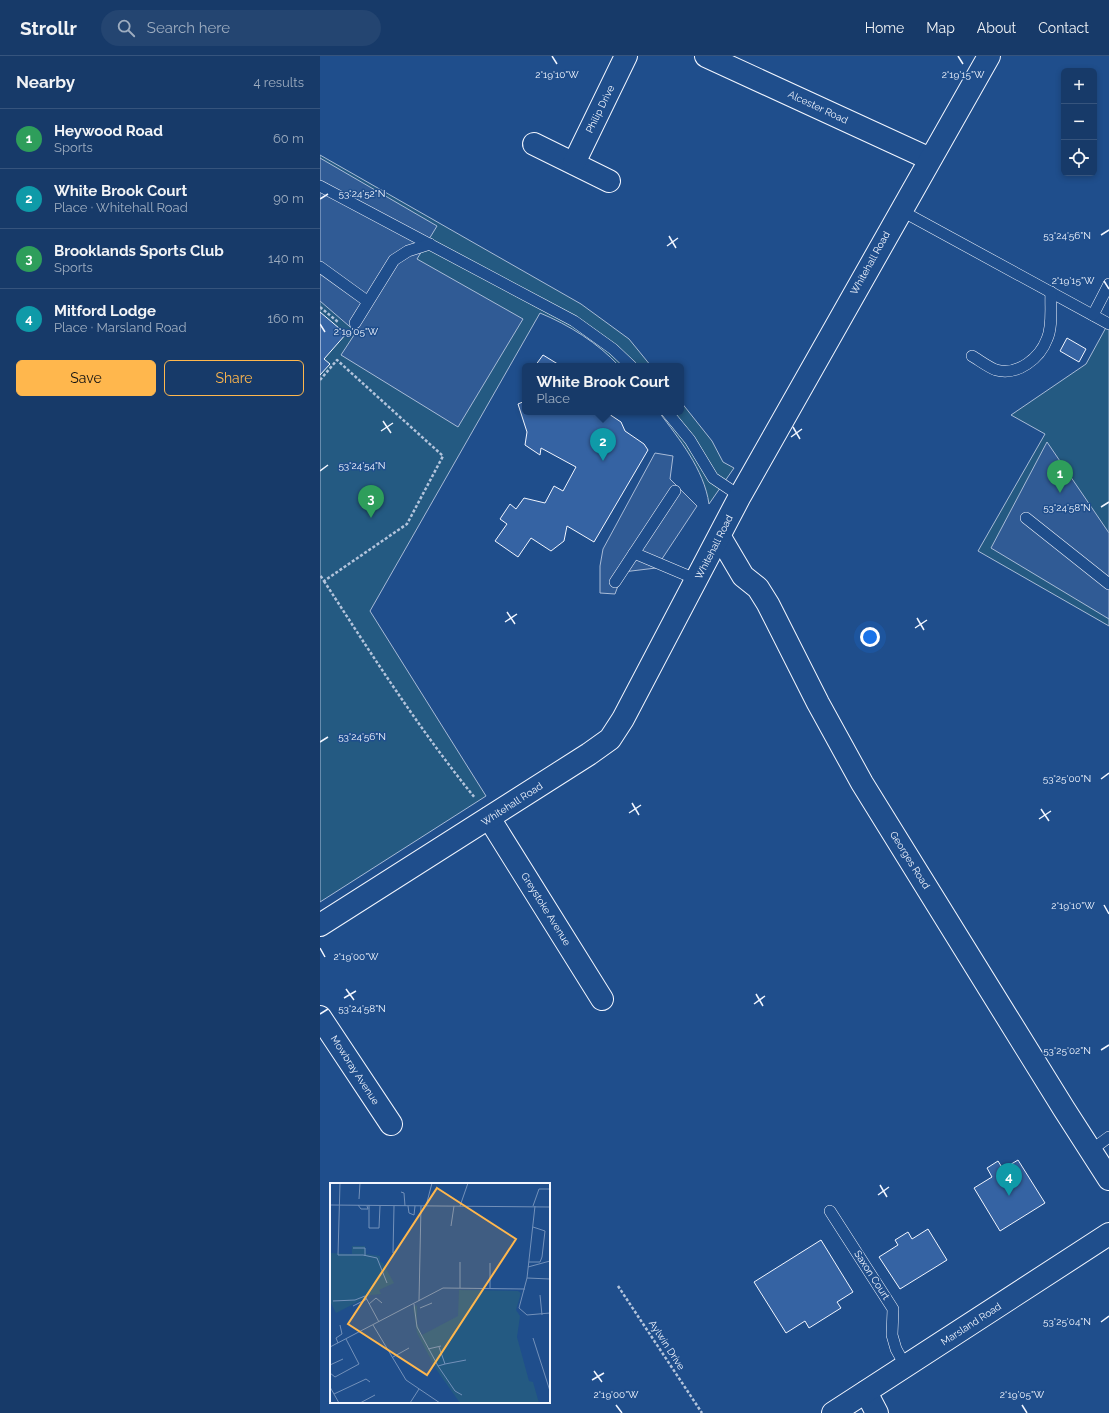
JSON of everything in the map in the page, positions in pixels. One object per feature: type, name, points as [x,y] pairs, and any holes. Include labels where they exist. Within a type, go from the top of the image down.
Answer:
[{"type":"street","name":"Philip Drive","points":[[574,163],[626,56]]},
{"type":"street","name":"Alcester Road","points":[[706,56],[930,159]]},
{"type":"street","name":"Whitehall Road","points":[[320,925],[589,754],[610,739],[623,719],[698,580],[740,496],[900,210],[989,56]]},
{"type":"street","points":[[534,144],[609,181]]},
{"type":"street","name":"Georges Road","points":[[720,537],[743,576],[758,588],[768,604],[818,703],[862,783],[1090,1151],[1109,1178]]},
{"type":"street","name":"Greystoke Avenue","points":[[489,818],[602,1000]]},
{"type":"street","name":"Mowbray Avenue","points":[[320,1017],[391,1124]]},
{"type":"street","name":"Marsland Road","points":[[833,1413],[1108,1239]]},
{"type":"street","points":[[866,1392],[877,1413]]},
{"type":"lane","points":[[320,186],[574,321],[613,349],[628,363]]},
{"type":"lane","points":[[900,210],[1109,324]]},
{"type":"lane","points":[[355,323],[367,301],[394,260],[408,251],[430,244]]},
{"type":"lane","points":[[320,267],[367,301]]},
{"type":"lane","points":[[1093,315],[1109,284]]},
{"type":"lane","points":[[972,356],[996,370],[1010,370],[1021,367],[1031,361],[1048,338],[1051,292]]},
{"type":"lane","points":[[669,415],[690,440],[713,478],[740,496]]},
{"type":"lane","points":[[614,582],[675,492]]},
{"type":"lane","points":[[1026,518],[1109,584]]},
{"type":"lane","points":[[634,553],[698,580]]},
{"type":"lane","points":[[1090,1151],[1109,1137]]},
{"type":"lane","name":"Saxon Court","points":[[830,1211],[893,1309],[892,1335],[896,1349],[906,1367]]},
{"type":"path","points":[[320,380],[337,360],[443,456],[406,524],[324,581]]},
{"type":"path","points":[[320,575],[406,707],[443,759],[478,801],[489,818]]},
{"type":"path","name":"Aylwin Drive","points":[[618,1286],[702,1413]]},
{"type":"shaded area","points":[[320,155],[581,304],[629,339],[649,363],[616,363],[582,335],[562,323],[540,313],[370,611],[486,796],[320,902]]},
{"type":"shaded area","points":[[320,158],[437,226],[417,259],[523,319],[458,427],[341,355],[356,332],[320,301]]},
{"type":"shaded area","points":[[1109,322],[1109,626],[978,551],[1045,434],[1011,415],[1086,364]]},
{"type":"shaded area","points":[[684,406],[712,441],[723,462],[734,468],[709,504],[702,479],[690,455],[661,415],[684,415]]},
{"type":"shaded area","points":[[1047,442],[1109,533],[1109,619],[991,548]]},
{"type":"shaded area","points":[[655,453],[673,456],[670,479],[697,506],[656,568],[623,572],[615,594],[600,593],[600,566],[603,549]]},
{"type":"building","points":[[320,312],[346,334],[324,359],[330,364],[320,375]]},
{"type":"building","points":[[1067,338],[1086,349],[1079,362],[1060,351]]},
{"type":"building","points":[[543,355],[556,363],[537,363]]},
{"type":"building","points":[[522,402],[522,415],[610,415],[621,422],[625,431],[644,444],[648,450],[594,542],[567,526],[564,541],[551,551],[531,538],[518,557],[495,541],[507,524],[500,519],[510,504],[516,509],[524,498],[545,503],[554,486],[563,491],[576,467],[541,448],[540,455],[525,445],[527,432],[518,404]]},
{"type":"building","points":[[1018,1160],[1045,1203],[1000,1231],[974,1188],[992,1177],[987,1168],[998,1161],[1003,1169]]},
{"type":"building","points":[[928,1229],[947,1260],[900,1289],[879,1257],[898,1245],[895,1240],[908,1232],[912,1239]]},
{"type":"building","points":[[821,1240],[853,1292],[837,1302],[841,1308],[809,1328],[805,1321],[786,1333],[754,1282]]},
{"type":"place","name":"White Brook Court","points":[[603,461]]},
{"type":"place","name":"Heywood Road","points":[[1060,493]]},
{"type":"place","name":"Brooklands Sports Club","points":[[371,518]]},
{"type":"place","name":"Mitford Lodge","points":[[1009,1196]]}]
